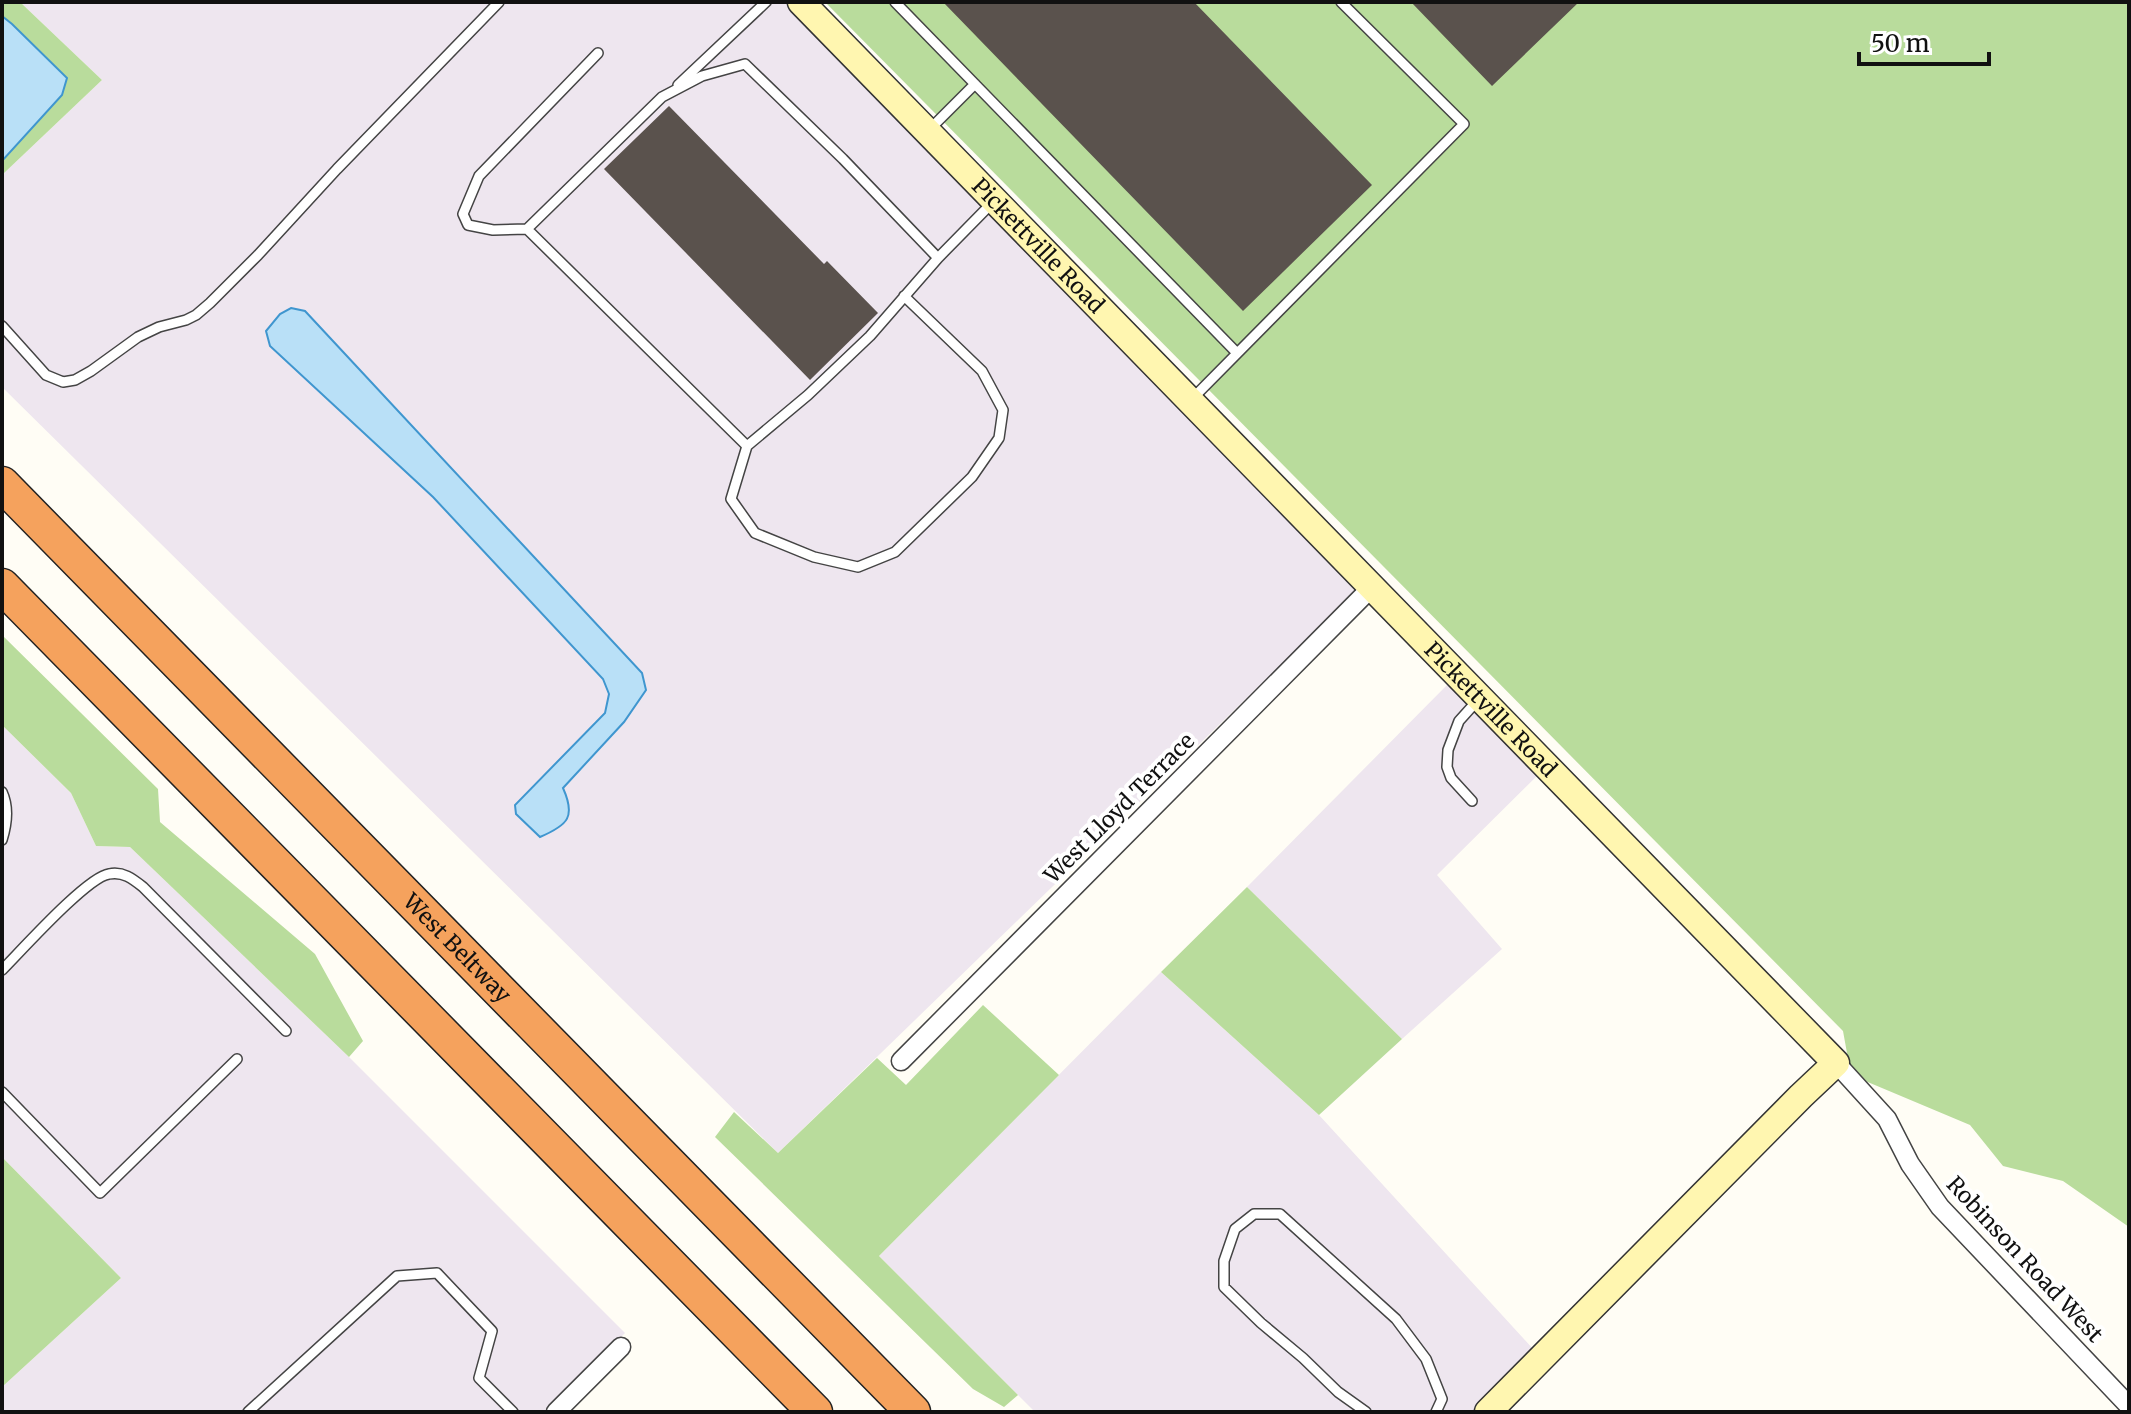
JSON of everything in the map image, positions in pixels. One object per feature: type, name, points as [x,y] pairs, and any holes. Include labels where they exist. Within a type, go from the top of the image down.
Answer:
[{"type":"highway","name":"West Beltway","points":[[2,484],[913,1412]]},
{"type":"highway","points":[[2,586],[815,1412]]},
{"type":"street","name":"Pickettville Road","points":[[801,2],[1836,1063]]},
{"type":"street","name":"West Lloyd Terrace","points":[[901,1061],[1371,588]]},
{"type":"street","name":"Robinson Road West","points":[[1836,1063],[1887,1119],[1910,1164],[1940,1207],[2129,1406]]},
{"type":"street","points":[[1488,1412],[1836,1063]]},
{"type":"street","points":[[556,1412],[621,1347]]},
{"type":"lane","points":[[2,326],[46,375],[63,382],[75,380],[91,371],[138,337],[196,315],[258,255],[499,2]]},
{"type":"lane","points":[[668,94],[766,2]]},
{"type":"lane","points":[[895,2],[1237,353]]},
{"type":"lane","points":[[1189,401],[1464,124],[1341,2]]},
{"type":"lane","points":[[598,53],[479,176],[463,214],[468,225],[493,230],[527,229],[662,97],[702,76],[745,64],[843,159],[938,258]]},
{"type":"lane","points":[[927,132],[975,84]]},
{"type":"lane","points":[[904,296],[982,371],[1003,410],[999,438],[972,477],[895,552],[858,567],[814,557],[755,533],[731,499],[747,446],[808,395],[870,336],[904,296],[938,258],[995,201]]},
{"type":"lane","points":[[527,229],[747,446]]},
{"type":"lane","points":[[1472,801],[1451,778],[1447,767],[1448,750],[1459,721],[1479,698]]},
{"type":"lane","points":[[2,792],[7,823],[2,840]]},
{"type":"lane","points":[[2,970],[88,884],[109,874],[128,875],[286,1031]]},
{"type":"lane","points":[[2,1092],[100,1193],[237,1059]]},
{"type":"lane","points":[[1366,1412],[1338,1392],[1224,1287],[1224,1261],[1235,1229],[1254,1214],[1280,1214],[1396,1319],[1426,1359],[1442,1399],[1437,1412]]},
{"type":"lane","points":[[248,1412],[397,1276],[437,1273],[492,1331],[479,1378],[513,1412]]},
{"type":"shaded area","points":[[20,2],[788,2],[1358,590],[778,1153],[2,387],[2,175],[102,80]]},
{"type":"shaded area","points":[[1449,683],[1539,774],[1437,875],[1502,949],[1402,1039],[1247,887]]},
{"type":"shaded area","points":[[2,725],[71,793],[96,846],[130,847],[349,1057],[625,1333],[546,1412],[2,1412],[2,1387],[121,1278],[2,1157]]},
{"type":"shaded area","points":[[1161,972],[1319,1115],[1534,1350],[1473,1412],[1035,1412],[879,1256]]},
{"type":"green space","points":[[2,2],[20,2],[102,80],[2,175],[2,161],[62,95],[12,24],[2,16]]},
{"type":"green space","points":[[825,2],[2129,2],[2129,1227],[2063,1181],[2003,1166],[1970,1125],[1851,1075],[1843,1031]]},
{"type":"green space","points":[[2,635],[158,789],[160,822],[315,954],[363,1041],[349,1057],[130,847],[96,846],[71,793],[2,725]]},
{"type":"green space","points":[[1247,887],[1402,1039],[1319,1115],[1161,972]]},
{"type":"green space","points":[[983,1005],[1059,1075],[879,1256],[1018,1395],[1004,1407],[973,1389],[715,1137],[734,1112],[778,1153],[877,1058],[906,1085]]},
{"type":"green space","points":[[2,1157],[121,1278],[2,1387]]},
{"type":"water","points":[[2,16],[67,78],[62,95],[2,161]]},
{"type":"water","points":[[291,308],[305,311],[642,673],[646,690],[624,722],[563,788],[569,813],[563,824],[550,833],[540,837],[516,814],[515,805],[605,713],[609,694],[603,679],[433,497],[270,346],[266,331],[280,314]]},
{"type":"building","points":[[943,2],[1194,2],[1372,185],[1243,311]]},
{"type":"building","points":[[1411,2],[1579,2],[1492,86]]},
{"type":"building","points":[[669,106],[824,264],[827,261],[878,313],[810,380],[604,169]]}]
